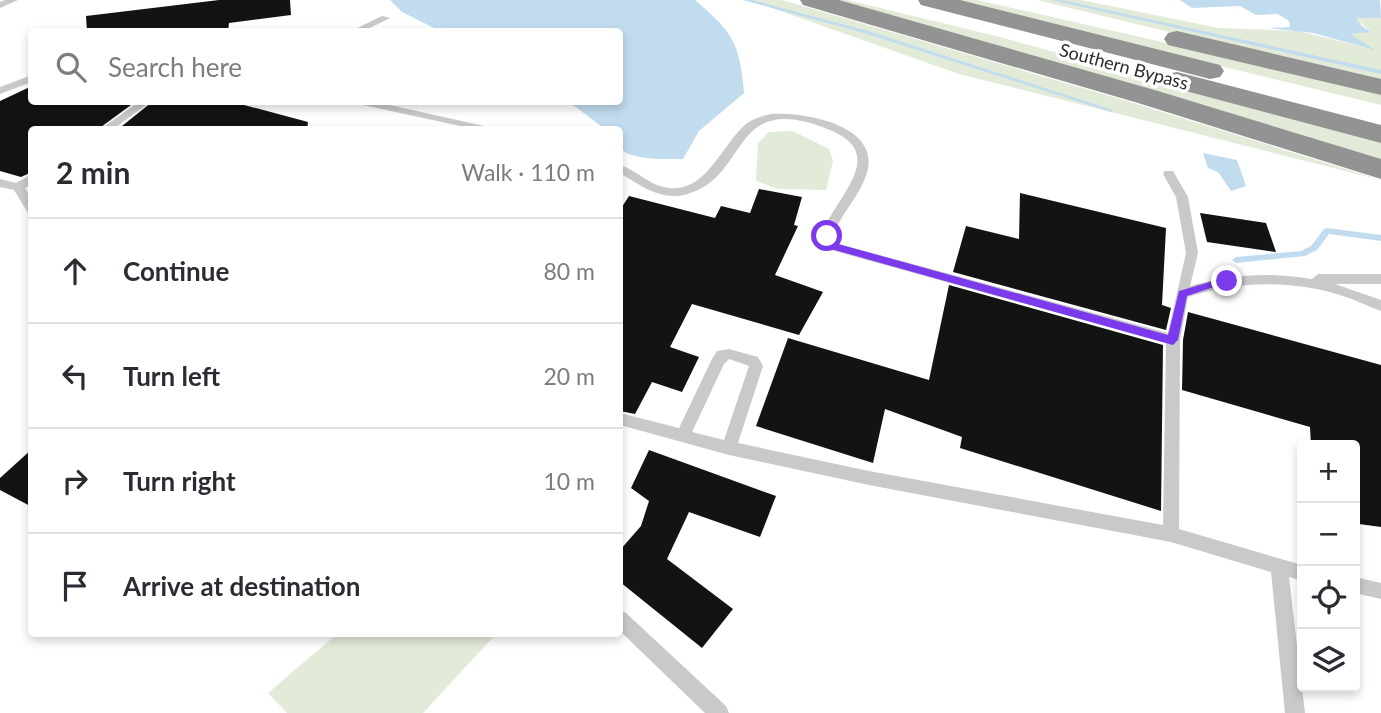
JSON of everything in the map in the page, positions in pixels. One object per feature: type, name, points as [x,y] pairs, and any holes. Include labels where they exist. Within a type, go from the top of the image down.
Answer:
[{"type":"highway","points":[[812,0],[1148,97],[1381,169]]},
{"type":"highway","name":"Southern Bypass","points":[[865,0],[1381,134]]},
{"type":"highway","name":"Southern Bypass","points":[[930,0],[1381,115]]},
{"type":"highway","points":[[1004,0],[1381,87]]},
{"type":"lane","points":[[0,5],[14,0]]},
{"type":"lane","points":[[362,28],[385,18]]},
{"type":"lane","points":[[0,91],[28,80]]},
{"type":"lane","points":[[110,126],[141,105]]},
{"type":"lane","points":[[377,105],[478,126]]},
{"type":"lane","points":[[623,171],[647,187],[681,192],[700,186],[732,152],[752,124],[772,118],[800,117],[829,124],[853,137],[862,150],[864,164],[856,188],[829,225],[827,236],[835,247],[1173,340]]},
{"type":"lane","points":[[1169,174],[1182,197],[1192,253],[1173,340],[1171,534]]},
{"type":"lane","points":[[0,183],[18,187],[28,181]]},
{"type":"lane","points":[[18,187],[28,203]]},
{"type":"lane","points":[[1286,279],[1356,293],[1381,306]]},
{"type":"lane","points":[[1182,293],[1227,281],[1381,279]]},
{"type":"lane","points":[[683,435],[718,361],[722,355],[729,354],[753,361],[756,366],[729,448]]},
{"type":"lane","points":[[623,420],[729,448],[869,478],[1171,534],[1297,572]]},
{"type":"lane","points":[[1279,567],[1295,713]]},
{"type":"lane","points":[[1360,586],[1381,591]]},
{"type":"lane","points":[[623,623],[719,713]]},
{"type":"green space","points":[[749,0],[782,0],[1127,101],[1381,180],[959,74]]},
{"type":"green space","points":[[834,0],[847,0],[1000,37],[1381,142],[1381,163]]},
{"type":"green space","points":[[951,0],[977,0],[1299,73],[1381,95],[1381,105]]},
{"type":"green space","points":[[1037,0],[1081,0],[1219,28],[1298,31],[1372,49],[1349,34],[1370,31],[1355,18],[1381,18],[1381,83]]},
{"type":"green space","points":[[793,131],[829,149],[833,161],[826,190],[778,189],[756,181],[758,143],[769,132]]},
{"type":"green space","points":[[333,637],[493,637],[423,713],[287,713],[268,693]]},
{"type":"water","points":[[390,0],[695,0],[718,21],[732,39],[740,61],[744,93],[699,131],[683,159],[638,157],[623,151],[623,126],[601,126],[573,105],[623,105],[623,28],[434,28],[402,12]]},
{"type":"water","points":[[1180,0],[1380,0],[1381,18],[1356,18],[1371,32],[1350,34],[1375,50],[1313,33],[1268,28],[1290,27],[1289,21],[1278,14],[1256,15],[1240,6],[1192,8]]},
{"type":"water","points":[[1203,153],[1237,160],[1246,186],[1231,191],[1218,172],[1208,168]]},
{"type":"building","points":[[219,0],[290,0],[291,15],[229,23],[228,28],[87,28],[86,16]]},
{"type":"building","points":[[28,88],[28,105],[131,105],[102,126],[28,126],[28,174],[21,177],[0,171],[0,101]]},
{"type":"building","points":[[148,105],[244,105],[308,122],[308,126],[122,126]]},
{"type":"building","points":[[759,189],[802,197],[794,225],[798,226],[775,275],[823,292],[799,335],[692,304],[670,347],[699,357],[682,392],[652,382],[635,414],[623,412],[623,205],[629,196],[715,218],[721,206],[750,213]]},
{"type":"building","points":[[1020,193],[1166,228],[1162,305],[1171,308],[1166,330],[953,272],[966,226],[1019,239]]},
{"type":"building","points":[[1200,213],[1266,223],[1276,252],[1207,242]]},
{"type":"building","points":[[949,285],[1163,345],[1161,511],[960,448],[962,437],[885,409],[873,463],[756,426],[788,338],[929,380]]},
{"type":"building","points":[[1188,312],[1381,365],[1381,527],[1360,524],[1360,440],[1311,440],[1310,427],[1182,390],[1183,340]]},
{"type":"building","points":[[649,450],[776,496],[760,537],[689,512],[667,559],[733,609],[702,648],[623,584],[623,547],[641,526],[649,501],[631,488]]},
{"type":"building","points":[[28,453],[28,505],[0,490],[0,478]]},
{"type":"waterway","points":[[746,0],[866,32],[1110,110]]},
{"type":"waterway","points":[[1054,0],[1381,72]]},
{"type":"waterway","points":[[1236,260],[1302,254],[1314,248],[1327,231],[1381,238]]},
{"type":"route","points":[[827,236],[835,247],[1173,340],[1182,293],[1227,281]]}]
